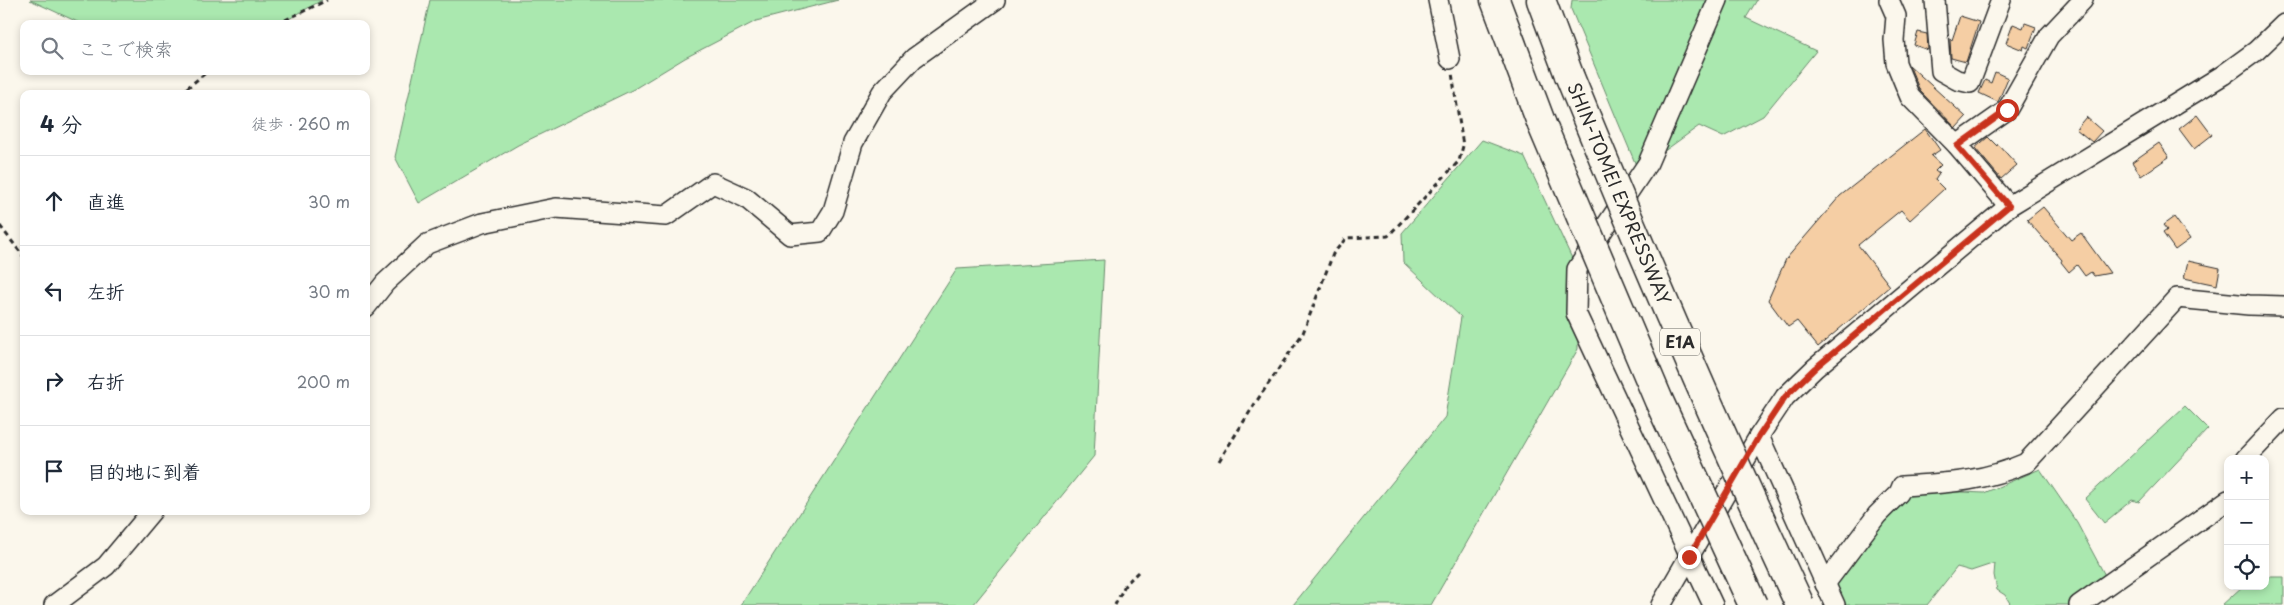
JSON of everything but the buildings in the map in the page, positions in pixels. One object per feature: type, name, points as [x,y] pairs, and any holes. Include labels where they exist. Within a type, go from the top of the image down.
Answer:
[{"type":"highway","name":"E1A","points":[[1495,0],[1542,125],[1659,401],[1753,605]]},
{"type":"highway","name":"SHIN-TOMEI EXPRESSWAY","points":[[1541,0],[1638,246],[1731,457],[1800,605]]},
{"type":"street","points":[[370,302],[385,283],[426,244],[482,223],[556,208],[666,216],[713,183],[746,198],[790,235],[820,232],[833,211],[853,143],[882,92],[914,58],[995,0]]},
{"type":"street","points":[[1438,0],[1450,59]]},
{"type":"street","points":[[1713,605],[1576,313],[1577,269],[1648,163],[1718,0]]},
{"type":"street","points":[[1889,0],[1896,16],[1894,40],[1896,63],[1910,97],[1957,146],[2009,206]]},
{"type":"street","points":[[1935,0],[1941,71],[1957,80],[1970,83],[2001,0]]},
{"type":"street","points":[[1957,146],[2007,110],[2048,36],[2084,0]]},
{"type":"street","points":[[1661,605],[1759,436],[1785,397],[1815,368],[2009,206],[2223,75],[2256,51],[2284,24]]},
{"type":"street","points":[[1825,584],[1878,515],[1899,493],[1902,486],[1964,483],[1999,475],[2026,464],[2177,298],[2249,305],[2284,306]]},
{"type":"street","points":[[2249,455],[2284,418]]},
{"type":"street","points":[[1759,436],[1835,605]]},
{"type":"street","points":[[2079,605],[2224,503]]},
{"type":"street","points":[[54,605],[106,566],[149,515]]},
{"type":"path","points":[[285,20],[327,0]]},
{"type":"path","points":[[1219,461],[1256,402],[1304,333],[1333,254],[1346,238],[1388,236],[1459,161],[1463,146],[1450,59]]},
{"type":"path","points":[[184,90],[203,75]]},
{"type":"path","points":[[0,226],[20,253]]},
{"type":"path","points":[[1115,605],[1125,585],[1138,572]]},
{"type":"green space","points":[[30,0],[322,0],[287,20],[73,20]]},
{"type":"green space","points":[[430,0],[838,0],[756,21],[685,58],[634,89],[518,145],[419,203],[395,157]]},
{"type":"green space","points":[[1572,0],[1757,0],[1746,18],[1816,51],[1763,116],[1723,137],[1699,126],[1638,170],[1571,9]]},
{"type":"green space","points":[[1482,140],[1524,156],[1577,269],[1578,349],[1431,605],[1293,605],[1445,417],[1461,317],[1403,262],[1402,233]]},
{"type":"green space","points":[[1104,260],[1094,456],[973,605],[741,605],[957,269]]},
{"type":"green space","points":[[2185,406],[2208,429],[2139,502],[2132,500],[2104,523],[2085,499]]},
{"type":"green space","points":[[2040,469],[2077,523],[2108,581],[2074,605],[2011,605],[2005,595],[1997,590],[1994,575],[1995,563],[1971,571],[1957,567],[1927,605],[1839,605],[1829,583],[1897,494],[1918,490],[1984,493]]},
{"type":"green space","points":[[2269,577],[2284,577],[2284,605],[2222,605],[2239,590],[2269,590]]},
{"type":"route","points":[[1689,557],[1759,436],[1785,397],[1815,368],[2009,206],[1957,146],[2007,110]]}]
